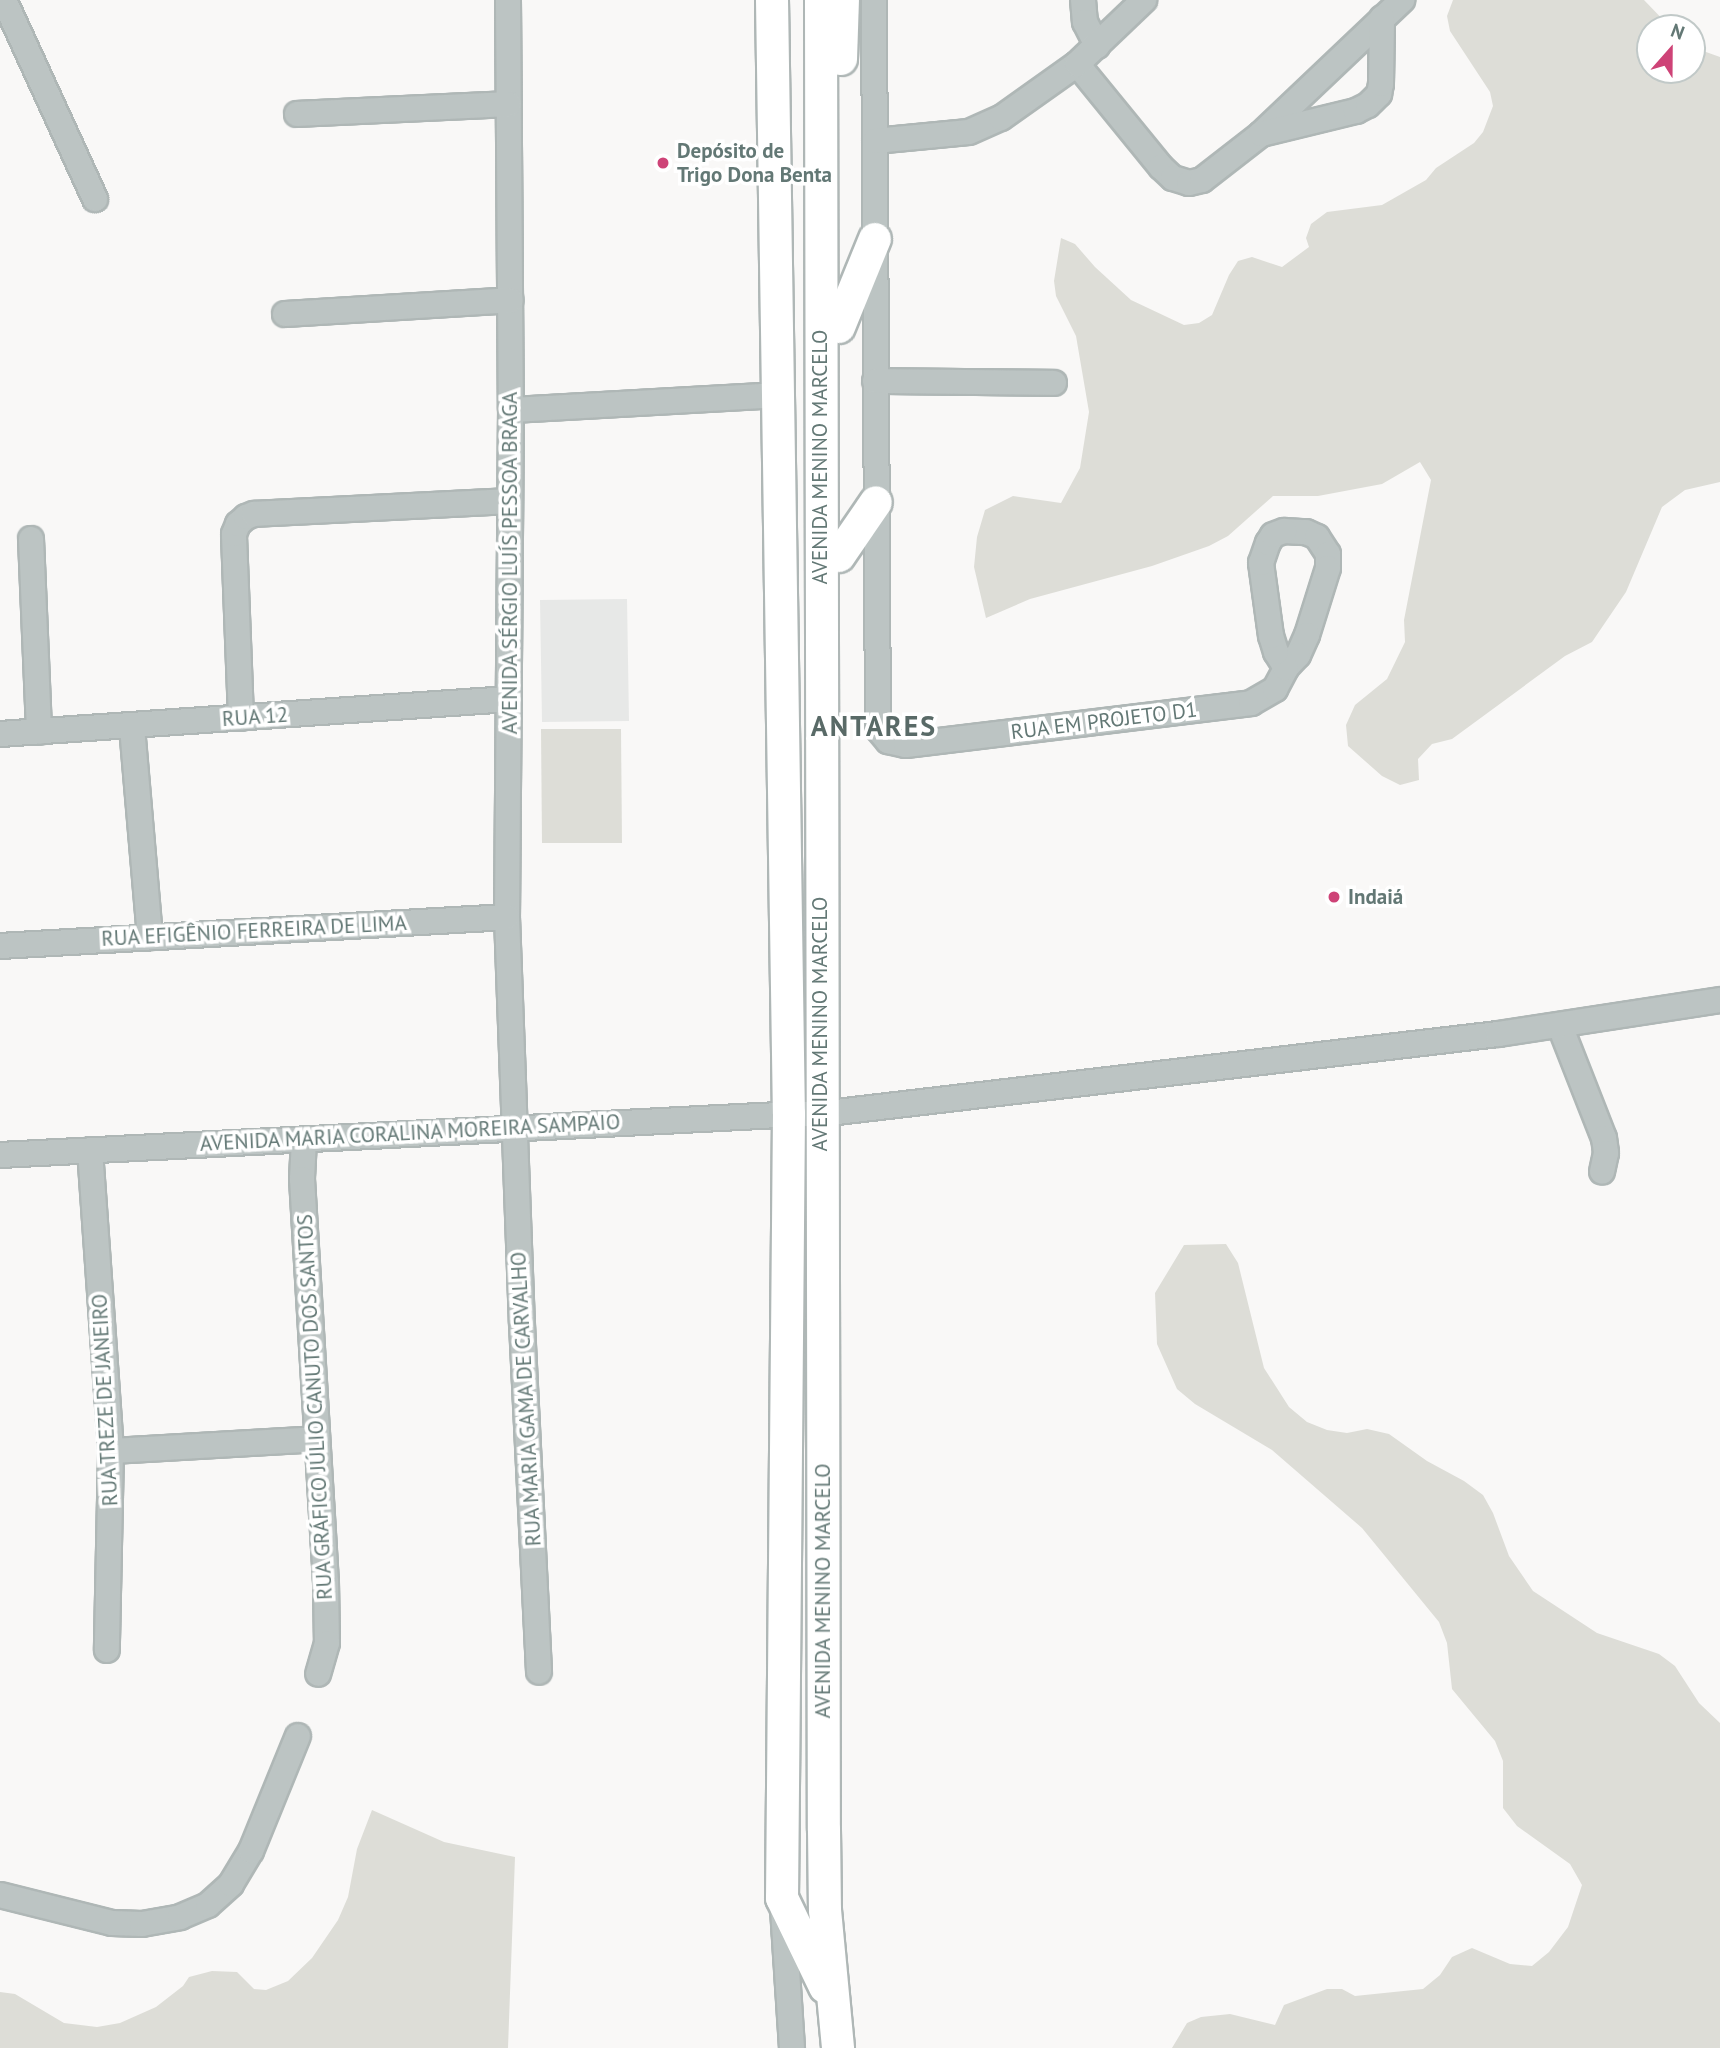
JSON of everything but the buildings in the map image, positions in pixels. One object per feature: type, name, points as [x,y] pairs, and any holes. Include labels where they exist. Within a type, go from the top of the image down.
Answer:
[{"type":"main road","points":[[772,0],[789,1114],[782,1898],[834,2005]]},
{"type":"main road","name":"AVENIDA MENINO MARCELO","points":[[821,0],[829,1112],[837,1342],[846,1950],[854,2048]]},
{"type":"main road","name":"AVENIDA MENINO MARCELO","points":[[838,2048],[825,1883],[821,1293],[829,1112],[839,556],[843,0]]},
{"type":"main road","points":[[839,327],[875,239]]},
{"type":"main road","points":[[839,556],[876,502]]},
{"type":"main road","points":[[786,1386],[821,1293]]},
{"type":"street","points":[[4,0],[95,199]]},
{"type":"street","name":"AVENIDA SÉRGIO LUÍS PESSOA BRAGA","points":[[508,0],[511,410],[507,917],[514,1126]]},
{"type":"street","points":[[874,0],[876,502]]},
{"type":"street","points":[[1083,0],[1085,22],[1097,46]]},
{"type":"street","points":[[875,141],[969,132],[1011,111],[1077,64],[1144,0]]},
{"type":"street","points":[[1077,64],[1173,178],[1189,183],[1202,180],[1261,134],[1402,0]]},
{"type":"street","points":[[1261,134],[1356,111],[1368,105],[1379,94],[1381,84],[1382,18]]},
{"type":"street","points":[[297,114],[509,104]]},
{"type":"street","points":[[285,314],[511,300]]},
{"type":"street","points":[[876,381],[1054,383]]},
{"type":"street","points":[[511,410],[777,395]]},
{"type":"street","points":[[241,718],[233,534],[238,524],[254,514],[509,501]]},
{"type":"street","name":"RUA EM PROJETO D1","points":[[876,502],[876,722],[888,741],[905,745],[1251,703],[1275,689],[1286,668],[1298,655],[1328,568],[1328,554],[1324,543],[1317,537],[1295,530],[1273,535],[1261,564],[1271,636],[1276,652],[1286,668]]},
{"type":"street","points":[[31,539],[39,732]]},
{"type":"street","name":"RUA 12","points":[[0,734],[509,699]]},
{"type":"street","points":[[132,727],[150,937]]},
{"type":"street","name":"RUA EFIGÊNIO FERREIRA DE LIMA","points":[[0,946],[507,917]]},
{"type":"street","name":"AVENIDA MARIA CORALINA MOREIRA SAMPAIO","points":[[0,1156],[514,1126],[829,1112],[1560,1026],[1720,1000]]},
{"type":"street","points":[[1560,1026],[1604,1138],[1602,1172]]},
{"type":"street","name":"RUA MARIA GAMA DE CARVALHO","points":[[514,1126],[539,1672]]},
{"type":"street","name":"RUA GRÁFICO JÚLIO CANUTO DOS SANTOS","points":[[304,1140],[303,1179],[326,1582],[327,1643],[318,1674]]},
{"type":"street","name":"RUA TREZE DE JANEIRO","points":[[90,1150],[111,1451],[107,1650]]},
{"type":"street","points":[[111,1451],[317,1439]]},
{"type":"street","points":[[0,1895],[113,1923],[142,1924],[180,1917],[208,1905],[231,1884],[251,1852],[298,1736]]},
{"type":"street","points":[[782,1898],[792,2048]]},
{"type":"shaded area","points":[[1453,0],[1644,0],[1658,14],[1636,14],[1636,84],[1706,84],[1706,52],[1720,57],[1720,482],[1685,490],[1662,507],[1626,592],[1592,642],[1565,656],[1452,739],[1432,744],[1418,759],[1419,780],[1400,785],[1382,776],[1348,746],[1346,725],[1355,705],[1387,679],[1405,642],[1404,620],[1431,480],[1420,462],[1382,484],[1318,496],[1273,496],[1228,536],[1209,546],[1152,566],[1030,599],[986,618],[974,567],[977,537],[985,510],[1013,496],[1061,503],[1080,468],[1089,412],[1076,336],[1056,296],[1054,281],[1061,238],[1075,244],[1095,267],[1131,300],[1184,325],[1199,323],[1212,315],[1238,261],[1252,257],[1282,267],[1309,247],[1306,238],[1311,224],[1327,212],[1382,205],[1426,180],[1436,168],[1474,143],[1483,132],[1493,106],[1490,92],[1450,31],[1447,16]]},
{"type":"shaded area","points":[[627,599],[629,721],[542,722],[540,600]]},
{"type":"shaded area","points":[[541,729],[621,729],[622,843],[542,843]]},
{"type":"shaded area","points":[[1226,1244],[1238,1263],[1264,1368],[1289,1407],[1307,1422],[1327,1430],[1347,1433],[1367,1429],[1389,1434],[1427,1461],[1464,1481],[1483,1495],[1493,1513],[1509,1556],[1533,1591],[1597,1633],[1659,1654],[1675,1666],[1699,1703],[1720,1723],[1720,2048],[1172,2048],[1187,2023],[1201,2017],[1230,2014],[1275,2025],[1284,2005],[1327,1989],[1342,1989],[1355,1996],[1423,1989],[1440,1975],[1452,1957],[1472,1948],[1510,1964],[1532,1966],[1549,1952],[1568,1927],[1582,1885],[1570,1864],[1517,1826],[1503,1808],[1503,1761],[1495,1741],[1452,1689],[1447,1643],[1439,1622],[1362,1528],[1272,1450],[1195,1404],[1177,1389],[1157,1344],[1155,1293],[1184,1245]]},
{"type":"shaded area","points":[[372,1810],[444,1842],[515,1857],[508,2048],[0,2048],[0,1992],[15,1994],[64,2023],[97,2027],[120,2023],[156,2007],[183,1986],[189,1977],[212,1971],[237,1972],[254,1989],[266,1990],[288,1981],[312,1958],[338,1920],[348,1897],[357,1849]]},
{"type":"place","name":"Depósito de Trigo Dona Benta","points":[[663,163]]},
{"type":"place","name":"Indaiá","points":[[1334,897]]},
{"type":"district","name":"ANTARES","points":[[874,726]]}]
